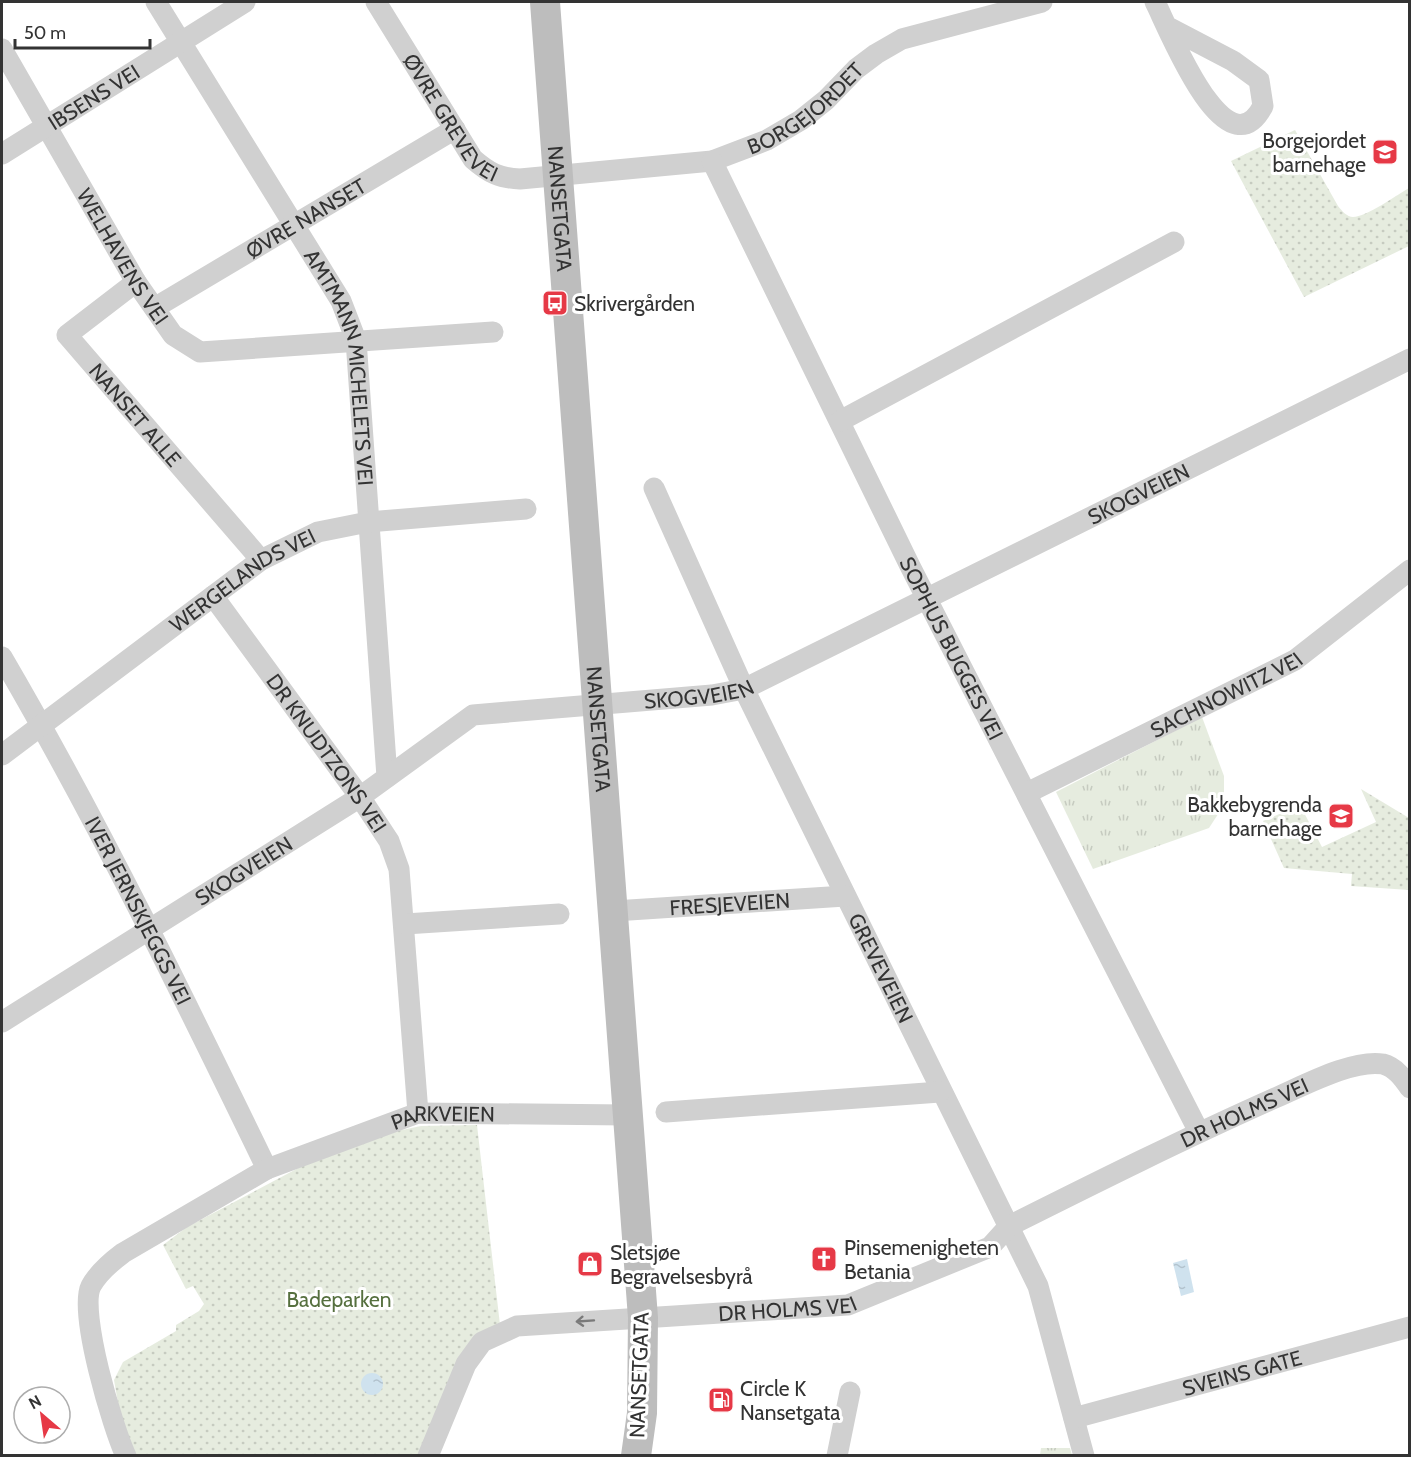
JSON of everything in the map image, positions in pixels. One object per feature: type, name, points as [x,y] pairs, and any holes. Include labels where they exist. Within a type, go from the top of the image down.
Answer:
[{"type":"main road","name":"NANSETGATA","points":[[545,2],[644,1318],[642,1413],[636,1455]]},
{"type":"street","name":"AMTMANN MICHELETS VEI","points":[[156,2],[341,301],[356,340],[387,777]]},
{"type":"street","name":"IBSENS VEI","points":[[2,154],[245,2]]},
{"type":"street","name":"ØVRE GREVEVEI","points":[[376,2],[473,159],[489,173],[502,178],[558,177]]},
{"type":"street","name":"BORGEJORDET","points":[[558,177],[712,161],[767,140],[801,120],[826,100],[856,69],[902,39],[1042,2]]},
{"type":"street","points":[[1155,2],[1168,27],[1210,107],[1227,122],[1241,124],[1252,121],[1263,106],[1259,80],[1233,61],[1168,27]]},
{"type":"street","name":"WELHAVENS VEI","points":[[2,49],[136,282],[156,307],[173,334],[200,352],[493,332]]},
{"type":"street","name":"ØVRE NANSET","points":[[156,307],[455,129]]},
{"type":"street","name":"SOPHUS BUGGES VEI","points":[[712,161],[927,598],[1198,1132]]},
{"type":"street","points":[[840,421],[1174,242]]},
{"type":"street","name":"NANSET ALLE","points":[[136,282],[67,335],[261,560]]},
{"type":"street","name":"SKOGVEIEN","points":[[2,1022],[360,797],[473,715],[712,695],[744,689],[1410,359]]},
{"type":"street","name":"GREVEVEIEN","points":[[654,488],[744,689],[940,1092],[1038,1286],[1084,1455]]},
{"type":"street","name":"WERGELANDS VEI","points":[[2,756],[261,560],[318,532],[368,522],[526,509]]},
{"type":"street","name":"SACHNOWITZ VEI","points":[[1027,793],[1295,660],[1410,570]]},
{"type":"street","name":"DR KNUDTZONS VEI","points":[[213,596],[360,797],[395,854],[399,869],[405,924],[418,1113]]},
{"type":"street","name":"IVER JERNSKJEGGS VEI","points":[[2,657],[42,725],[151,928],[267,1169]]},
{"type":"street","name":"FRESJEVEIEN","points":[[614,910],[845,896]]},
{"type":"street","points":[[405,924],[559,914]]},
{"type":"street","name":"DR HOLMS VEI","points":[[428,1455],[466,1364],[483,1342],[517,1326],[848,1305],[990,1247],[1009,1226],[1198,1132],[1324,1077],[1353,1067],[1384,1064],[1399,1073],[1410,1088]]},
{"type":"street","points":[[666,1112],[940,1092]]},
{"type":"street","name":"PARKVEIEN","points":[[267,1169],[418,1113],[627,1115]]},
{"type":"street","points":[[126,1455],[103,1386],[87,1314],[90,1287],[110,1263],[123,1253],[267,1169]]},
{"type":"street","name":"SVEINS GATE","points":[[1074,1418],[1410,1327]]},
{"type":"street","points":[[837,1455],[850,1392]]},
{"type":"green space","points":[[1295,130],[1338,206],[1349,216],[1366,213],[1409,188],[1409,246],[1304,297],[1231,161]]},
{"type":"green space","points":[[1202,717],[1224,776],[1224,805],[1209,828],[1093,869],[1056,792]]},
{"type":"green space","points":[[1361,789],[1409,818],[1409,890],[1351,886],[1352,874],[1284,868],[1263,821],[1300,805],[1322,847],[1376,822]]},
{"type":"green space","name":"Badeparken","points":[[477,1125],[500,1325],[419,1455],[127,1455],[114,1380],[123,1362],[176,1331],[176,1325],[199,1311],[204,1304],[193,1286],[186,1289],[163,1245],[187,1227],[304,1165],[397,1131],[421,1126]]},
{"type":"green space","points":[[1041,1448],[1070,1448],[1072,1455],[1040,1455]]},
{"type":"water","points":[[1187,1259],[1194,1292],[1181,1296],[1173,1263]]},
{"type":"water","points":[[368,1373],[376,1373],[383,1380],[383,1388],[376,1395],[368,1395],[361,1388],[361,1380]]},
{"type":"place","name":"Borgejordet barnehage","points":[[1385,152]]},
{"type":"place","name":"Skrivergården","points":[[555,303]]},
{"type":"place","name":"Bakkebygrenda barnehage","points":[[1341,816]]},
{"type":"place","name":"Pinsemenigheten Betania","points":[[824,1259]]},
{"type":"place","name":"Sletsjøe Begravelsesbyrå","points":[[590,1264]]},
{"type":"place","name":"Circle K Nansetgata","points":[[721,1400]]}]
